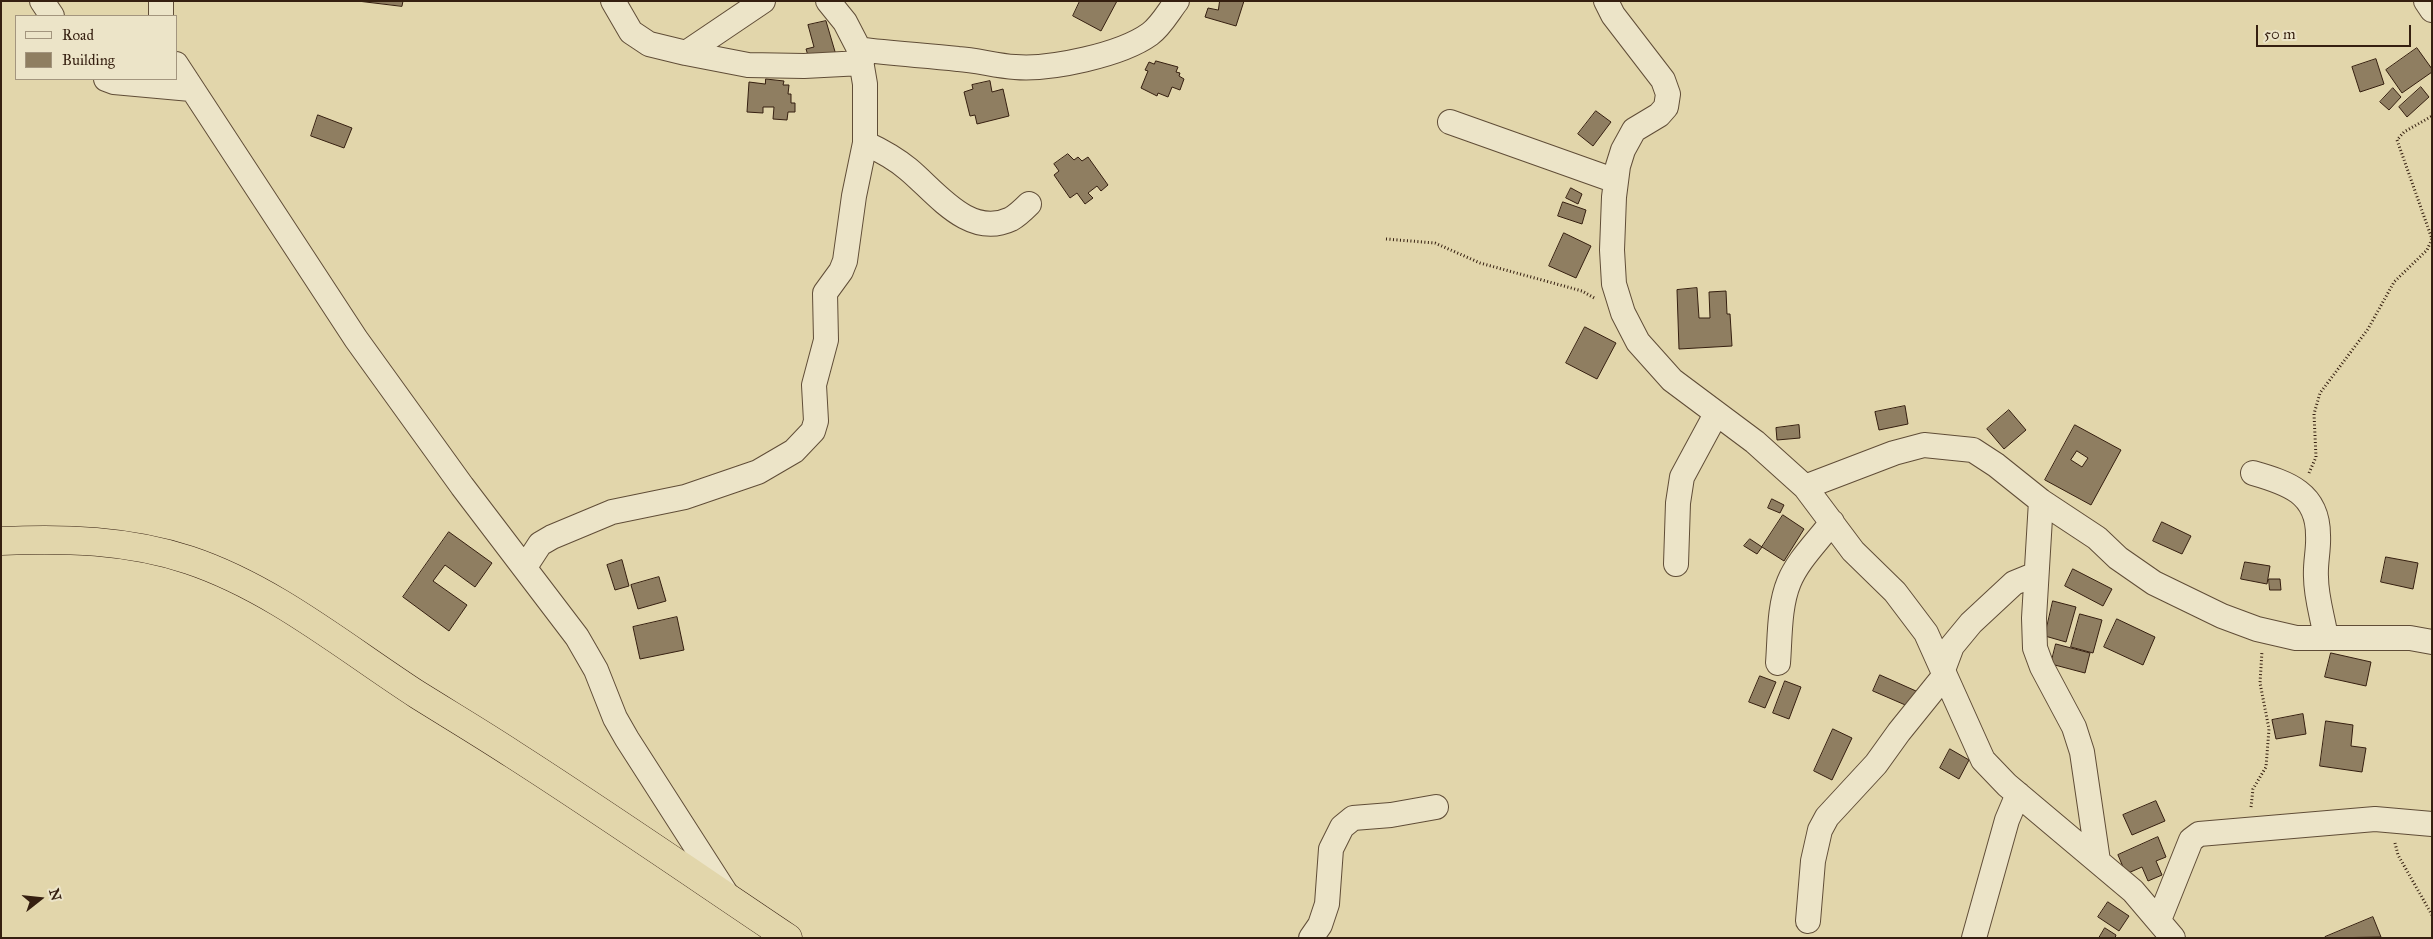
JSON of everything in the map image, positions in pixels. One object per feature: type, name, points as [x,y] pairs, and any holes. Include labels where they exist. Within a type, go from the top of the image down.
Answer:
[{"type":"highway","points":[[1,542],[45,539],[97,541],[188,559],[228,576],[285,606],[418,695],[514,754],[788,938]]},
{"type":"street","points":[[42,1],[51,15]]},
{"type":"street","points":[[161,1],[161,15]]},
{"type":"street","points":[[613,1],[631,32],[649,44],[748,65],[804,66],[860,56],[893,54],[960,59],[1015,67],[1037,67],[1118,51],[1136,43],[1152,32],[1177,1]]},
{"type":"street","points":[[686,53],[763,1]]},
{"type":"street","points":[[524,567],[540,544],[552,537],[612,512],[685,498],[728,485],[773,464],[794,451],[813,431],[816,421],[814,385],[826,340],[825,293],[845,261],[854,196],[865,143],[865,84],[860,56],[845,22],[828,1]]},
{"type":"street","points":[[1606,1],[1613,15],[1663,80],[1668,94],[1666,107],[1660,115],[1634,130],[1623,150],[1616,181],[1612,250],[1614,284],[1623,313],[1638,342],[1672,380],[1755,442],[1806,486],[1853,551],[1895,592],[1926,633],[1982,760],[2018,794],[2132,891],[2166,929]]},
{"type":"street","points":[[2426,1],[2432,10]]},
{"type":"street","points":[[178,67],[356,338],[462,486],[577,637],[596,670],[615,718],[627,739],[729,898]]},
{"type":"street","points":[[109,80],[191,89]]},
{"type":"street","points":[[1450,122],[1616,181]]},
{"type":"street","points":[[865,143],[888,154],[950,208],[965,217],[985,224],[1001,222],[1012,218],[1029,204]]},
{"type":"street","points":[[1676,564],[1678,503],[1682,477],[1716,414]]},
{"type":"street","points":[[1806,486],[1894,453],[1924,445],[1973,450],[1996,465],[2041,501],[2097,538],[2118,558],[2154,583],[2222,616],[2267,631],[2296,638],[2410,638],[2432,642]]},
{"type":"street","points":[[2253,473],[2289,484],[2309,501],[2314,512],[2318,535],[2316,583],[2326,638]]},
{"type":"street","points":[[2041,501],[2034,618],[2035,648],[2042,667],[2074,727],[2082,752],[2098,861]]},
{"type":"street","points":[[1778,662],[1783,607],[1789,583],[1796,569],[1832,522]]},
{"type":"street","points":[[1808,921],[1813,861],[1820,830],[1828,817],[1876,764],[1944,673],[1952,646],[1971,623],[2014,583],[2036,574]]},
{"type":"street","points":[[1974,938],[2007,820],[2018,794]]},
{"type":"street","points":[[1311,938],[1320,925],[1327,904],[1331,849],[1342,827],[1353,818],[1391,815],[1436,807]]},
{"type":"street","points":[[2166,929],[2191,840],[2199,834],[2375,819],[2432,824]]},
{"type":"path","points":[[2306,482],[2316,457],[2314,414],[2320,393],[2368,329],[2394,282],[2427,250],[2432,239],[2398,140],[2404,132],[2432,116]]},
{"type":"path","points":[[1386,240],[1435,243],[1480,263],[1582,292],[1623,313]]},
{"type":"path","points":[[2250,830],[2253,789],[2266,767],[2269,729],[2260,683],[2262,652],[2267,631]]},
{"type":"path","points":[[2390,821],[2398,855],[2432,915]]},
{"type":"building","points":[[358,1],[403,1],[402,6]]},
{"type":"building","points":[[1080,1],[1117,1],[1101,31],[1073,16]]},
{"type":"building","points":[[1220,1],[1244,1],[1236,26],[1205,17],[1208,8],[1218,10]]},
{"type":"building","points":[[826,21],[836,55],[810,62],[806,49],[814,47],[808,25]]},
{"type":"building","points":[[2417,48],[2432,69],[2432,72],[2402,93],[2386,70]]},
{"type":"building","points":[[2376,59],[2384,84],[2360,92],[2352,67]]},
{"type":"building","points":[[1156,61],[1178,67],[1176,72],[1180,73],[1179,76],[1184,79],[1180,90],[1172,87],[1168,97],[1158,93],[1157,96],[1141,88],[1148,71],[1145,70],[1149,62],[1154,64]]},
{"type":"building","points":[[766,79],[784,81],[783,85],[789,85],[788,94],[791,94],[791,103],[795,103],[795,112],[788,112],[787,120],[773,119],[774,107],[763,107],[763,113],[747,112],[749,82],[765,84]]},
{"type":"building","points":[[990,81],[992,92],[1003,89],[1009,116],[977,124],[975,115],[970,116],[964,92],[973,89],[972,85]]},
{"type":"building","points":[[2421,87],[2429,97],[2407,117],[2399,107]]},
{"type":"building","points":[[2393,88],[2401,97],[2389,110],[2380,102]]},
{"type":"building","points":[[1596,111],[1611,122],[1593,146],[1578,134]]},
{"type":"building","points":[[318,115],[352,128],[344,148],[311,136]]},
{"type":"building","points":[[1068,154],[1074,160],[1078,157],[1082,161],[1088,157],[1108,185],[1101,191],[1097,186],[1088,193],[1093,198],[1085,204],[1077,193],[1070,198],[1054,175],[1059,171],[1054,164]]},
{"type":"building","points":[[1571,188],[1582,194],[1578,204],[1566,198]]},
{"type":"building","points":[[1563,202],[1586,210],[1582,224],[1558,216]]},
{"type":"building","points":[[1564,233],[1591,246],[1576,278],[1549,266]]},
{"type":"building","points":[[1697,288],[1699,318],[1710,318],[1709,292],[1726,291],[1727,314],[1730,314],[1732,346],[1679,349],[1677,290]]},
{"type":"building","points":[[1585,327],[1616,343],[1597,379],[1566,363]]},
{"type":"building","points":[[1905,406],[1908,424],[1879,430],[1875,412]]},
{"type":"building","points":[[2009,410],[2026,430],[2004,449],[1987,429]]},
{"type":"building","points":[[1799,425],[1800,438],[1777,440],[1776,428]]},
{"type":"building","points":[[2075,425],[2121,450],[2091,505],[2045,480]],"holes":[[[2077,451],[2088,458],[2082,467],[2071,460]]]},
{"type":"building","points":[[1772,499],[1784,505],[1780,513],[1768,508]]},
{"type":"building","points":[[1783,515],[1804,529],[1784,561],[1762,547]]},
{"type":"building","points":[[2162,522],[2191,536],[2182,554],[2153,541]]},
{"type":"building","points":[[449,532],[492,563],[475,587],[445,565],[433,581],[467,605],[449,631],[403,597]]},
{"type":"building","points":[[1750,539],[1762,547],[1757,554],[1744,546]]},
{"type":"building","points":[[2386,557],[2418,563],[2413,589],[2381,582]]},
{"type":"building","points":[[622,560],[629,586],[615,590],[607,565]]},
{"type":"building","points":[[2245,562],[2270,566],[2267,584],[2241,579]]},
{"type":"building","points":[[2073,569],[2112,589],[2103,606],[2065,586]]},
{"type":"building","points":[[659,577],[666,601],[638,609],[631,585]]},
{"type":"building","points":[[2269,579],[2280,579],[2281,590],[2270,590]]},
{"type":"building","points":[[2053,601],[2076,607],[2066,642],[2045,636]]},
{"type":"building","points":[[2080,614],[2102,620],[2093,653],[2071,647]]},
{"type":"building","points":[[677,617],[684,650],[640,659],[633,627]]},
{"type":"building","points":[[2117,619],[2155,637],[2143,665],[2104,647]]},
{"type":"building","points":[[2056,644],[2090,653],[2085,673],[2051,664]]},
{"type":"building","points":[[2331,653],[2371,662],[2366,686],[2325,677]]},
{"type":"building","points":[[1880,675],[1916,691],[1910,707],[1873,691]]},
{"type":"building","points":[[1760,676],[1776,682],[1765,708],[1749,702]]},
{"type":"building","points":[[1785,681],[1801,687],[1789,719],[1773,713]]},
{"type":"building","points":[[2303,714],[2306,734],[2276,739],[2272,720]]},
{"type":"building","points":[[2326,721],[2353,725],[2351,746],[2366,748],[2362,772],[2320,766]]},
{"type":"building","points":[[1833,729],[1852,738],[1832,780],[1814,771]]},
{"type":"building","points":[[1950,749],[1969,760],[1959,779],[1940,768]]},
{"type":"building","points":[[2156,801],[2165,821],[2132,835],[2123,815]]},
{"type":"building","points":[[2158,837],[2166,857],[2156,861],[2162,875],[2148,881],[2142,867],[2126,874],[2118,855]]},
{"type":"building","points":[[2108,902],[2129,916],[2119,931],[2098,917]]},
{"type":"building","points":[[2373,917],[2381,937],[2325,938],[2325,937]]},
{"type":"building","points":[[2105,928],[2116,935],[2115,938],[2099,938]]}]
